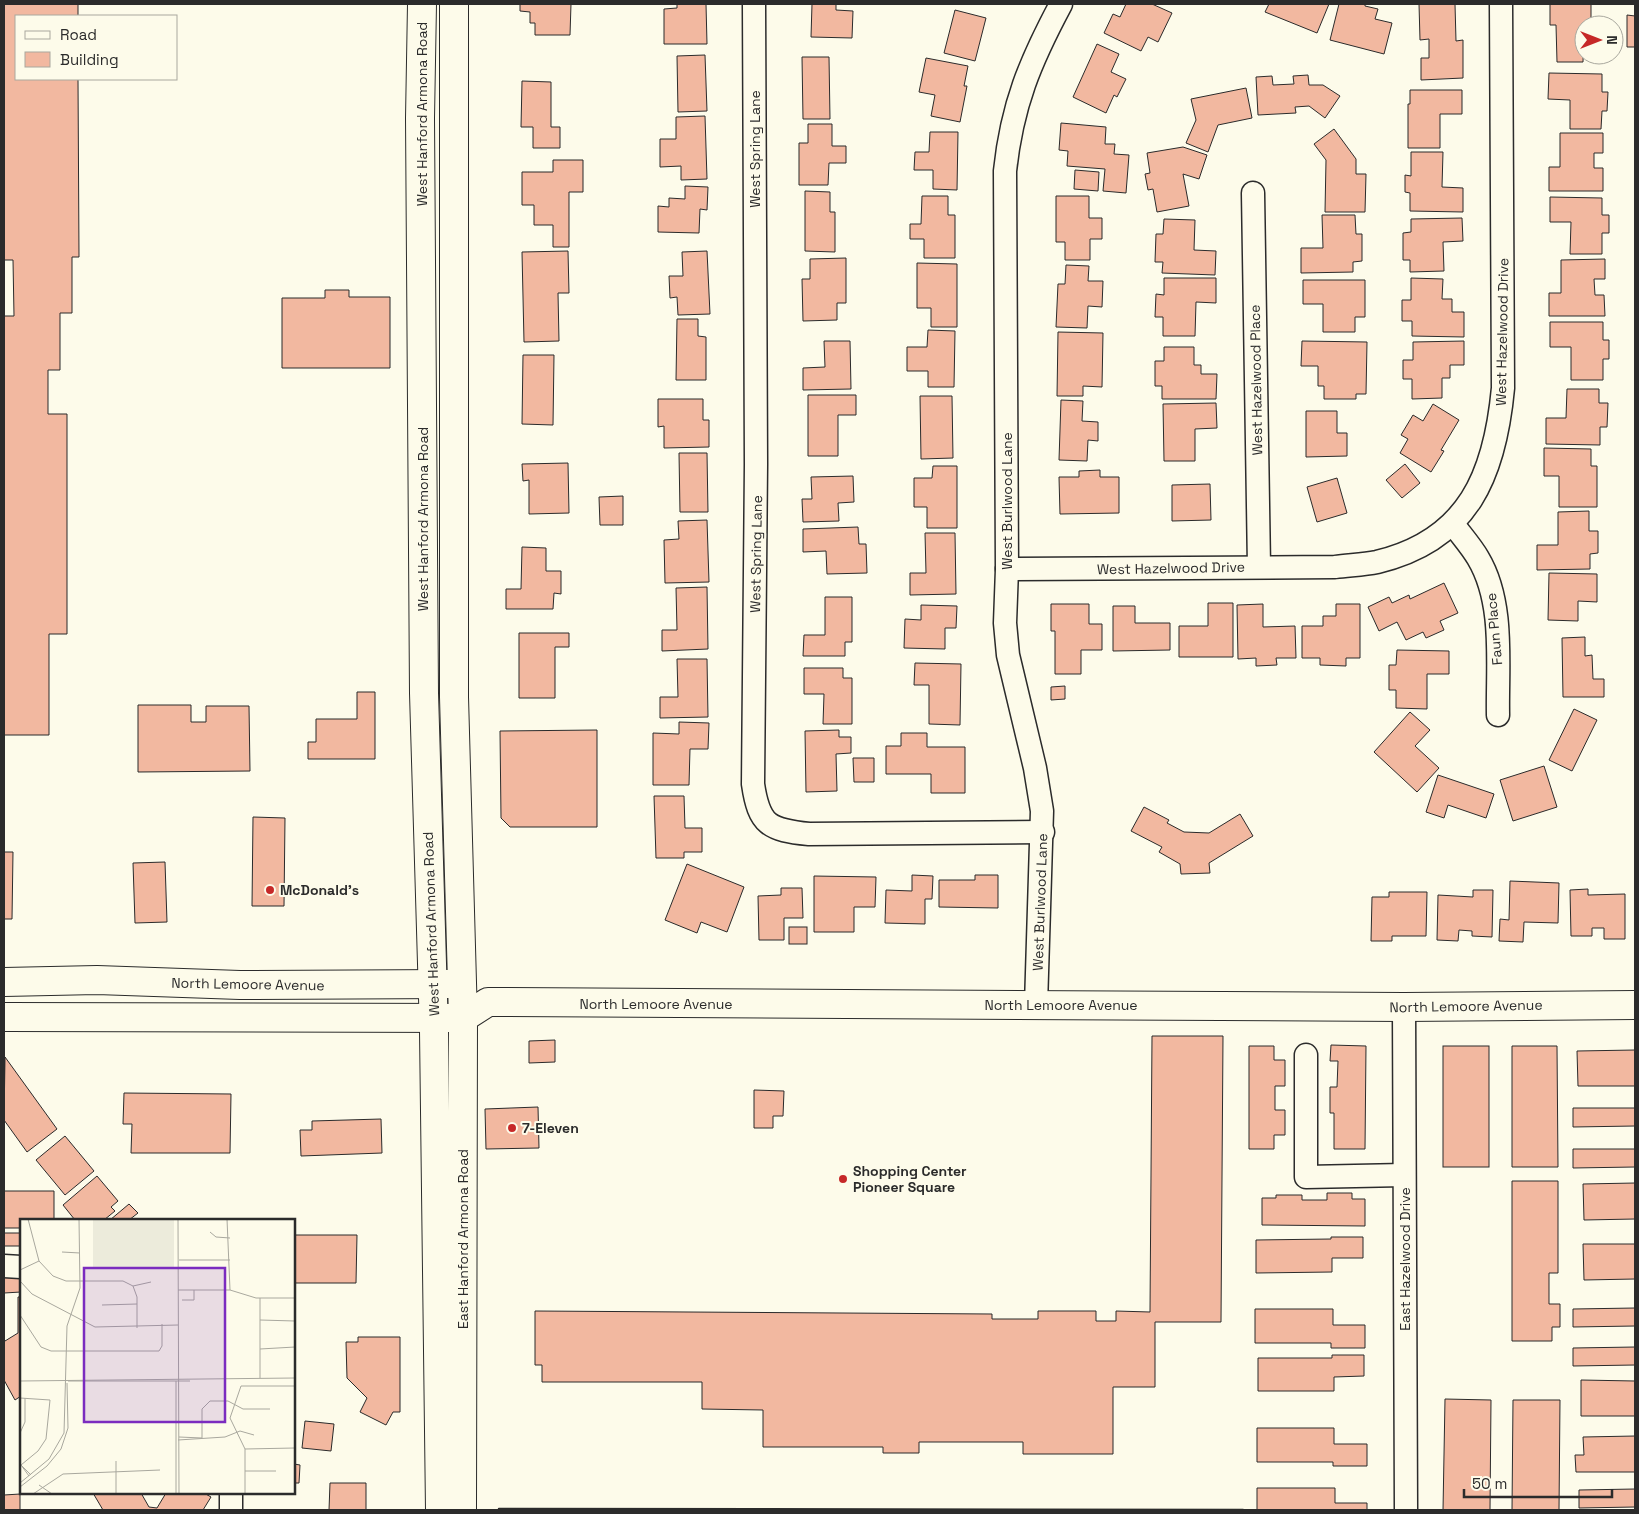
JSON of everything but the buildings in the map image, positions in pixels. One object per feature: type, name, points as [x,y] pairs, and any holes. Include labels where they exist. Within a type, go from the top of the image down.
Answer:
[{"type":"main road","name":"West Hanford Armona Road","points":[[422,4],[421,326],[424,693],[434,1026]]},
{"type":"main road","points":[[4,1017],[194,1017],[434,1026],[463,1018],[488,1002],[462,976],[454,698],[454,4]]},
{"type":"main road","points":[[428,819],[458,820]]},
{"type":"main road","name":"North Lemoore Avenue","points":[[4,982],[97,980],[194,985],[432,985],[462,976]]},
{"type":"main road","name":"East Hanford Armona Road","points":[[462,976],[462,1510]]},
{"type":"main road","points":[[194,985],[194,1017]]},
{"type":"main road","name":"North Lemoore Avenue","points":[[488,1002],[1404,1007],[1635,1005]]},
{"type":"main road","name":"East Hanford Armona Road","points":[[434,1026],[440,1510]]},
{"type":"street","name":"West Spring Lane","points":[[754,4],[756,464],[753,784],[756,800],[766,820],[773,828],[809,834],[1043,832]]},
{"type":"street","name":"West Burlwood Lane","points":[[1036,1005],[1039,888],[1043,832],[1035,768],[1008,655],[1005,623],[1008,569],[1005,171],[1013,115],[1030,66],[1061,4]]},
{"type":"street","name":"West Hazelwood Drive","points":[[1008,569],[1335,567],[1376,562],[1414,548],[1453,524],[1462,514],[1485,470],[1500,418],[1503,388],[1501,4]]},
{"type":"street","name":"West Hazelwood Place","points":[[1253,192],[1259,567]]},
{"type":"street","name":"Faun Place","points":[[1453,524],[1478,557],[1492,594],[1497,635],[1498,715]]},
{"type":"street","name":"East Hazelwood Drive","points":[[1404,1007],[1406,1510]]},
{"type":"street","points":[[1306,1055],[1306,1177],[1404,1175]]},
{"type":"street","points":[[4,1266],[20,1266]]},
{"type":"street","points":[[231,1494],[231,1510]]},
{"type":"wall","points":[[499,1509],[1243,1510]]},
{"type":"place","name":"McDonald's","points":[[270,890]]},
{"type":"place","name":"7-Eleven","points":[[512,1128]]},
{"type":"place","name":"Shopping Center Pioneer Square","points":[[843,1179]]}]
